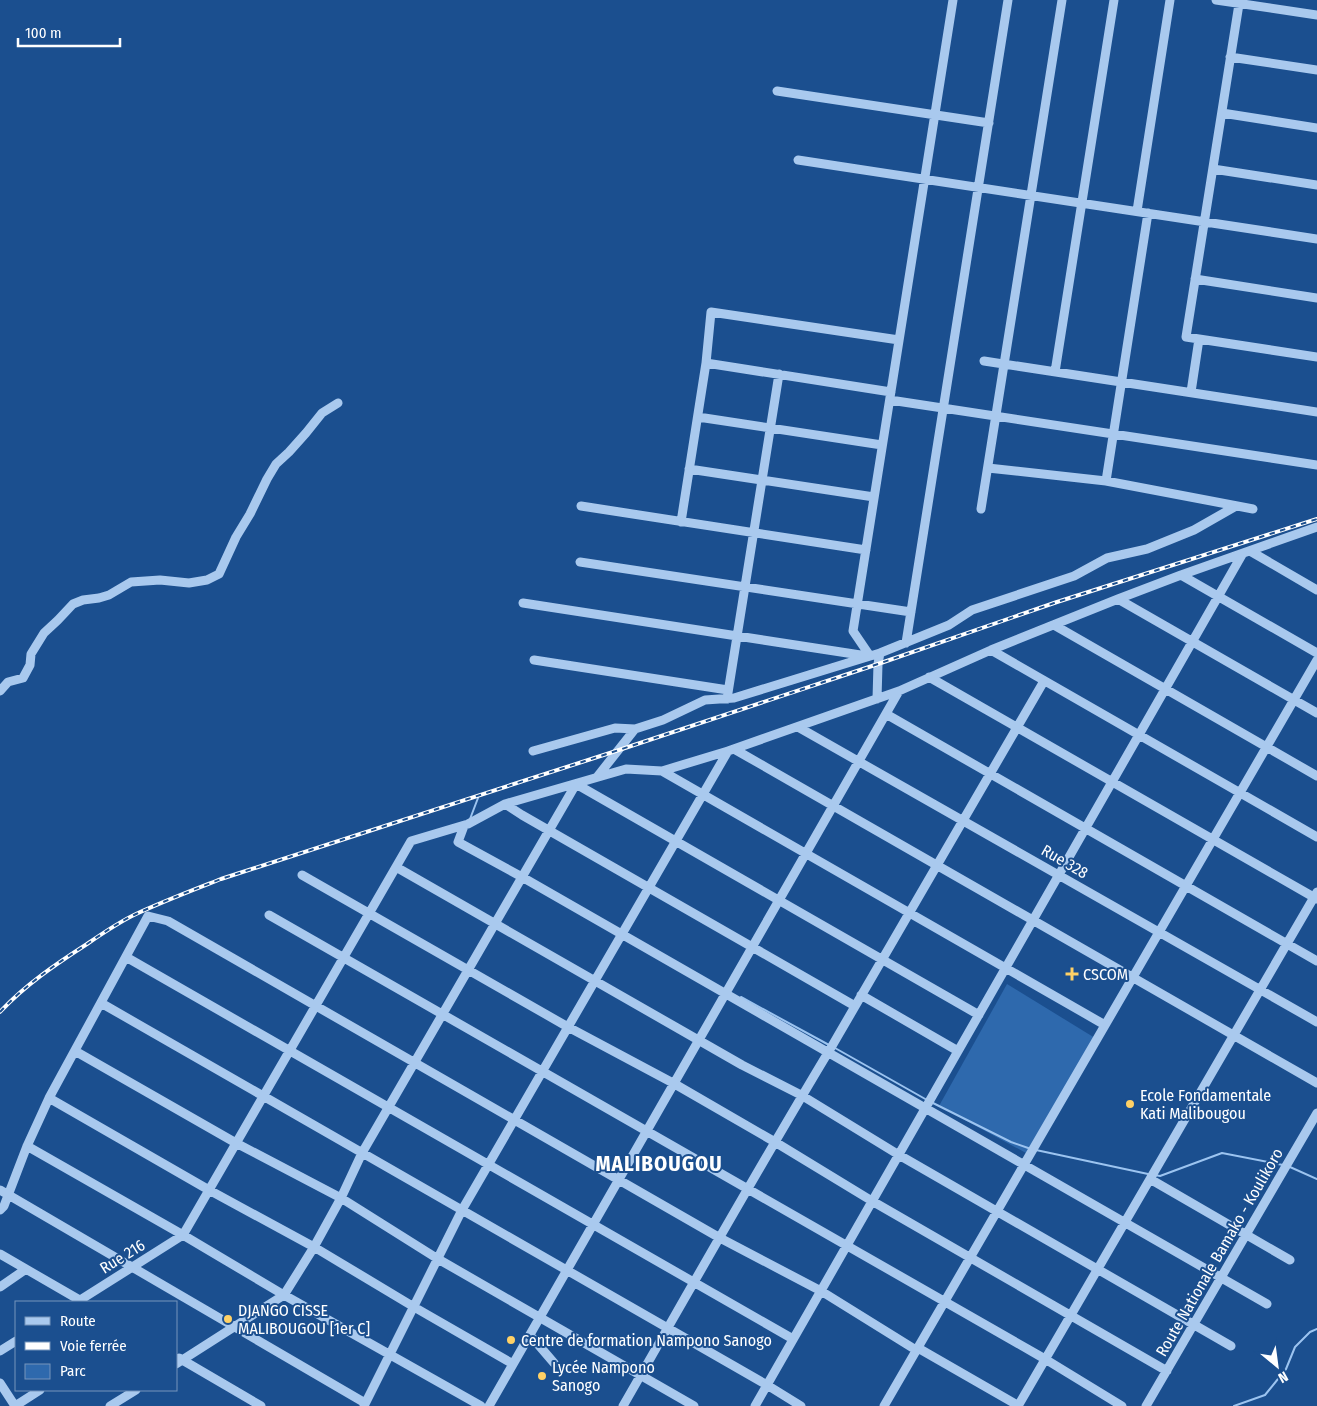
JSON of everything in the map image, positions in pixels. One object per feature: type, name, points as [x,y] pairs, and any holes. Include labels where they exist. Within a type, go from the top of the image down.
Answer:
[{"type":"street","points":[[870,656],[853,631],[953,0]]},
{"type":"street","points":[[906,643],[1008,0]]},
{"type":"street","points":[[981,509],[1062,0]]},
{"type":"street","points":[[1055,372],[1114,0]]},
{"type":"street","points":[[1136,211],[1170,0]]},
{"type":"street","points":[[1216,0],[1239,4],[1255,3],[1317,15]]},
{"type":"street","points":[[1239,4],[1186,337],[1317,356]]},
{"type":"street","points":[[1230,57],[1317,70]]},
{"type":"street","points":[[778,91],[988,123]]},
{"type":"street","points":[[1222,113],[1317,128]]},
{"type":"street","points":[[798,160],[1317,239]]},
{"type":"street","points":[[1213,169],[1317,185]]},
{"type":"street","points":[[1106,481],[1148,213]]},
{"type":"street","points":[[1195,280],[1317,298]]},
{"type":"street","points":[[681,522],[706,363],[711,312],[899,340]]},
{"type":"street","points":[[1191,392],[1200,339]]},
{"type":"street","points":[[984,361],[1317,412]]},
{"type":"street","points":[[706,363],[779,374],[943,408],[1317,465]]},
{"type":"street","points":[[728,694],[779,374]]},
{"type":"street","points":[[0,691],[8,682],[23,678],[30,665],[31,654],[44,633],[73,604],[109,595],[131,582],[160,580],[189,583],[207,580],[219,574],[236,537],[276,464],[289,452],[322,413],[338,403]]},
{"type":"street","points":[[698,417],[882,445]]},
{"type":"street","points":[[988,468],[1106,481],[1253,509]]},
{"type":"street","points":[[689,469],[874,497]]},
{"type":"street","points":[[581,506],[866,550]]},
{"type":"street","points":[[534,660],[728,694],[734,698],[880,653],[949,625],[972,610],[1074,576],[1107,558],[1147,549],[1194,530],[1236,506]]},
{"type":"street","points":[[183,1235],[411,841],[464,826],[505,804],[626,769],[662,771],[731,750],[877,699],[991,650],[1181,575],[1317,528]]},
{"type":"street","points":[[1247,552],[1317,590]]},
{"type":"street","points":[[755,1406],[1192,642],[1247,552]]},
{"type":"street","points":[[580,562],[911,612]]},
{"type":"street","points":[[1181,575],[1317,653]]},
{"type":"street","points":[[1118,599],[1317,713]]},
{"type":"street","points":[[523,603],[870,656]]},
{"type":"street","points":[[1054,625],[1317,776]]},
{"type":"street","points":[[991,650],[1317,837]]},
{"type":"street","points":[[877,699],[880,653]]},
{"type":"street","points":[[884,1406],[1317,660]]},
{"type":"street","points":[[0,1210],[4,1206],[4,1193],[49,1098],[148,916],[168,921],[720,1238],[820,1291],[1018,1406],[1316,896],[929,677]]},
{"type":"street","points":[[623,1406],[749,1189],[801,1095],[855,1006],[1044,681]]},
{"type":"street","points":[[488,1406],[900,690]]},
{"type":"street","points":[[533,751],[615,728],[636,729],[663,720],[705,700],[728,694]]},
{"type":"street","points":[[886,714],[1317,961]]},
{"type":"street","name":"Rue 328","points":[[798,726],[1317,1022]]},
{"type":"street","points":[[597,778],[636,729]]},
{"type":"street","points":[[4,1193],[364,1405],[462,1210],[648,888],[731,750]]},
{"type":"street","points":[[731,750],[937,865],[1317,1083]]},
{"type":"street","points":[[662,771],[1105,1025]]},
{"type":"street","points":[[178,1360],[284,1295],[314,1247],[341,1198],[362,1152],[576,784]]},
{"type":"street","points":[[576,784],[979,1014]]},
{"type":"street","points":[[505,804],[855,1006]]},
{"type":"street","points":[[464,826],[458,842],[1267,1304]]},
{"type":"street","points":[[396,867],[742,1065],[801,1095],[898,1155],[1230,1346]]},
{"type":"street","points":[[302,875],[568,1027],[775,1142],[872,1202],[1167,1370]]},
{"type":"street","points":[[269,914],[1046,1359],[1122,1406]]},
{"type":"street","points":[[126,957],[793,1339]]},
{"type":"street","points":[[861,995],[958,1051]]},
{"type":"street","points":[[101,1003],[801,1406]]},
{"type":"street","points":[[75,1051],[236,1144],[341,1198],[438,1259],[694,1406]]},
{"type":"street","points":[[49,1098],[209,1190],[314,1247],[513,1364]]},
{"type":"street","name":"Route Nationale Bamako - Koulikoro","points":[[1146,1406],[1317,1113]]},
{"type":"street","points":[[27,1146],[284,1295],[481,1406]]},
{"type":"street","points":[[1150,1180],[1290,1260]]},
{"type":"street","name":"Rue 216","points":[[81,1301],[183,1235]]},
{"type":"street","points":[[0,1254],[78,1301]]},
{"type":"street","points":[[0,1287],[26,1269]]},
{"type":"street","points":[[530,1335],[554,1363]]},
{"type":"street","points":[[0,1352],[15,1342]]},
{"type":"street","points":[[178,1360],[261,1406]]},
{"type":"street","points":[[0,1383],[15,1406],[38,1391]]},
{"type":"street","points":[[110,1406],[134,1391]]},
{"type":"green space","points":[[1007,984],[1095,1038],[1026,1153],[939,1106]]},
{"type":"waterway","points":[[470,819],[478,798]]},
{"type":"waterway","points":[[741,997],[829,1045]]},
{"type":"waterway","points":[[835,1048],[927,1100]]},
{"type":"waterway","points":[[931,1102],[1011,1142],[1031,1149]]},
{"type":"waterway","points":[[1036,1150],[1148,1174]]},
{"type":"waterway","points":[[1155,1175],[1160,1176],[1222,1153],[1283,1165]]},
{"type":"waterway","points":[[1290,1167],[1317,1179]]},
{"type":"waterway","points":[[1234,1406],[1265,1395],[1286,1369],[1295,1347],[1310,1332],[1317,1329]]},
{"type":"railway","points":[[0,1012],[41,975],[117,924],[136,914],[221,879],[619,750],[1057,602],[1317,519]]},
{"type":"place","name":"CSCOM","points":[[1072,974]]},
{"type":"place","name":"Ecole Fondamentale Kati Malibougou","points":[[1130,1104]]},
{"type":"place","name":"DJANGO CISSE MALIBOUGOU [1er C]","points":[[228,1319]]},
{"type":"place","name":"Centre de formation Nampono Sanogo","points":[[511,1340]]},
{"type":"place","name":"Lycée Nampono Sanogo","points":[[542,1376]]},
{"type":"district","name":"MALIBOUGOU","points":[[659,1164]]}]
